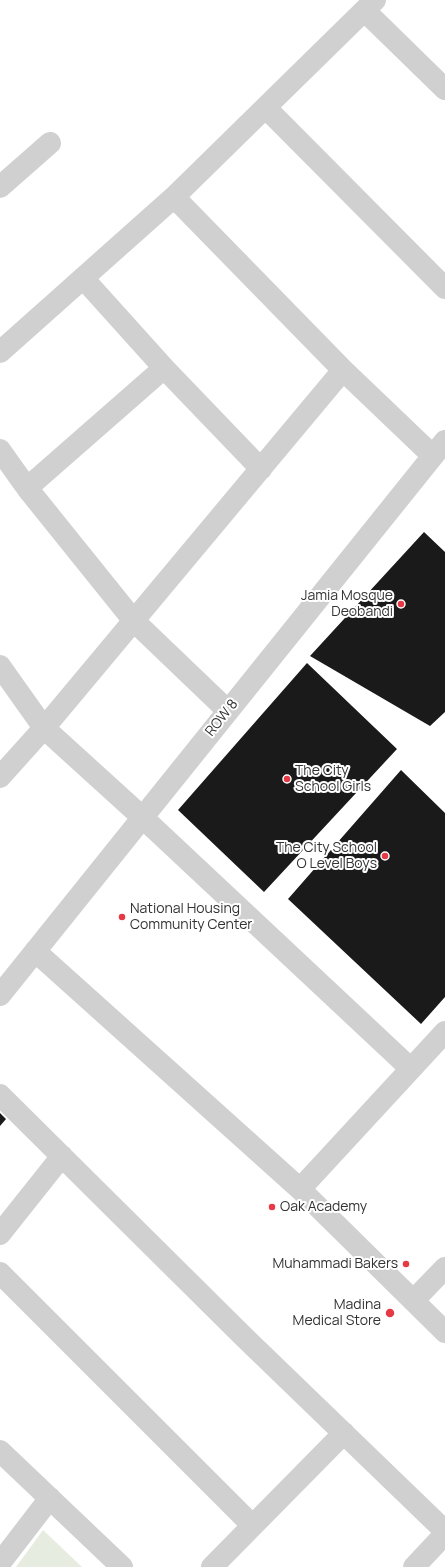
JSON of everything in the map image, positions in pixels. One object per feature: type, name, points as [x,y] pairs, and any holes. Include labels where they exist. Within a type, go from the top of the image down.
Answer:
[{"type":"street","points":[[0,352],[174,197],[370,5],[445,89]]},
{"type":"street","points":[[266,108],[445,288]]},
{"type":"street","points":[[0,187],[50,143]]},
{"type":"street","points":[[174,197],[343,370],[439,449]]},
{"type":"street","points":[[83,278],[164,368],[261,469]]},
{"type":"street","points":[[27,488],[164,368]]},
{"type":"street","points":[[0,777],[44,728],[343,370]]},
{"type":"street","name":"ROW 8","points":[[0,995],[439,449]]},
{"type":"street","points":[[0,450],[27,488],[134,621],[228,711]]},
{"type":"street","points":[[0,666],[44,728],[142,817],[410,1068]]},
{"type":"street","points":[[35,950],[300,1189],[445,1332]]},
{"type":"street","points":[[300,1189],[410,1068],[445,1032]]},
{"type":"street","points":[[0,1095],[244,1337],[445,1531]]},
{"type":"street","points":[[0,1234],[62,1156]]},
{"type":"street","points":[[414,1300],[445,1268]]},
{"type":"street","points":[[0,1273],[252,1525]]},
{"type":"street","points":[[212,1567],[344,1433]]},
{"type":"street","points":[[0,1451],[122,1567]]},
{"type":"street","points":[[0,1563],[50,1498]]},
{"type":"street","points":[[414,1567],[445,1534]]},
{"type":"shaded area","points":[[43,1530],[82,1567],[16,1567]]},
{"type":"building","name":"Jamia Mosque Deobandi","points":[[424,532],[445,552],[445,712],[430,726],[310,656]]},
{"type":"building","name":"The City School Girls","points":[[307,663],[397,749],[264,892],[178,810]]},
{"type":"building","name":"The City School O Level Boys","points":[[401,770],[445,813],[445,997],[421,1024],[288,899]]},
{"type":"building","points":[[0,1113],[6,1119],[0,1126]]},
{"type":"place","name":"Jamia Mosque Deobandi","points":[[401,604]]},
{"type":"place","name":"The City School Girls","points":[[287,779]]},
{"type":"place","name":"The City School O Level Boys","points":[[385,856]]},
{"type":"place","name":"National Housing Community Center","points":[[122,917]]},
{"type":"place","name":"Oak Academy","points":[[272,1207]]},
{"type":"place","name":"Muhammadi Bakers","points":[[406,1264]]},
{"type":"place","name":"Madina Medical Store","points":[[390,1313]]}]
